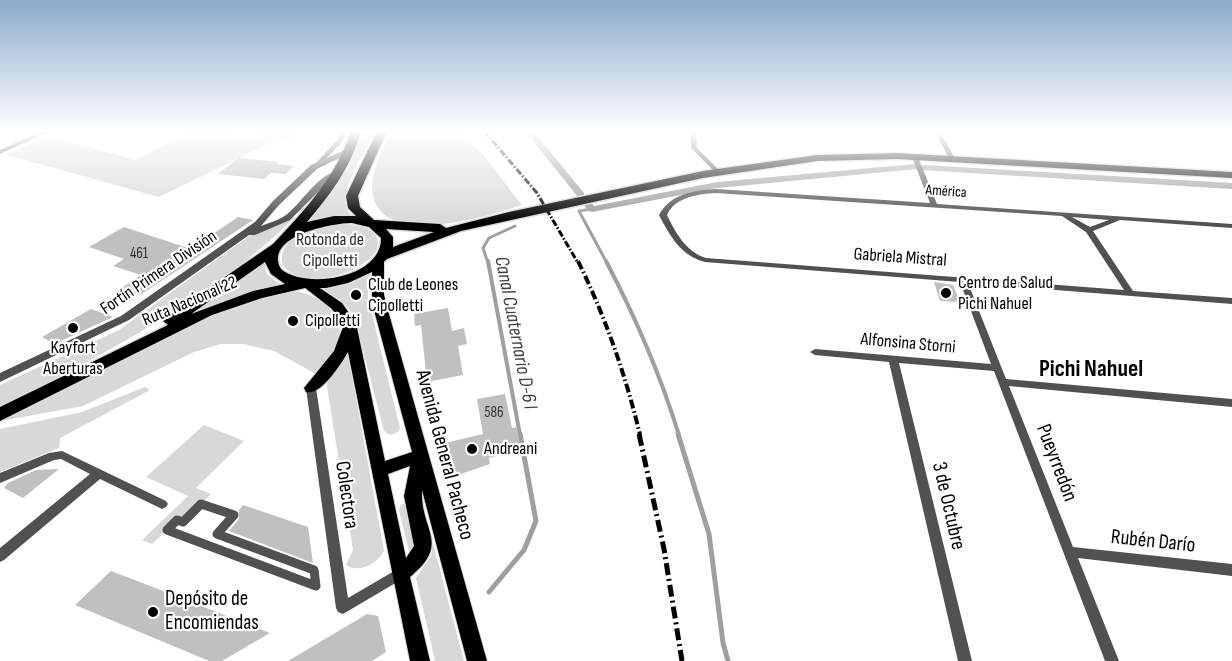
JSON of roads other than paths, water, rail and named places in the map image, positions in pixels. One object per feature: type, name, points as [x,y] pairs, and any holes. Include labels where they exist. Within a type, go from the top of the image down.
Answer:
[{"type":"highway","points":[[345,162],[332,186],[282,241],[271,261],[275,272],[286,280],[306,284],[342,280],[363,272],[380,258],[387,248],[387,237],[354,208],[352,196],[368,162]]},
{"type":"highway","points":[[380,258],[423,239],[473,224],[717,171],[770,162]]},
{"type":"highway","points":[[1002,162],[1232,175]]},
{"type":"highway","points":[[282,241],[302,229],[322,222],[352,219],[428,229],[473,224]]},
{"type":"highway","name":"Ruta Nacional 22","points":[[96,366],[203,300],[282,241]]},
{"type":"highway","name":"Ruta Nacional 22","points":[[0,415],[96,366],[223,306],[258,294],[306,284]]},
{"type":"main road","name":"Avenida General Pacheco","points":[[380,258],[380,304],[477,661]]},
{"type":"main road","points":[[306,284],[337,306],[349,323],[420,661]]},
{"type":"main road","points":[[311,388],[340,353],[347,340],[349,323]]},
{"type":"main road","points":[[379,470],[420,456],[413,494],[424,547],[417,560],[400,574]]},
{"type":"street","name":"Fortín Primera División","points":[[0,378],[116,324],[258,224],[276,202],[323,162]]},
{"type":"street","points":[[708,162],[717,171]]},
{"type":"street","points":[[917,162],[934,205]]},
{"type":"street","name":"Fortín Primera División","points":[[237,239],[274,225],[292,215],[321,184],[342,170]]},
{"type":"street","name":"América","points":[[663,212],[670,204],[680,199],[719,190],[1232,226]]},
{"type":"street","name":"Gabriela Mistral","points":[[663,212],[663,216],[687,252],[699,259],[1232,301]]},
{"type":"street","points":[[267,214],[279,219],[292,215]]},
{"type":"street","points":[[1061,214],[1089,230],[1130,293]]},
{"type":"street","points":[[1089,230],[1119,218]]},
{"type":"street","name":"Pueyrredón","points":[[963,280],[1112,661]]},
{"type":"street","name":"Alfonsina Storni","points":[[815,352],[998,368]]},
{"type":"street","name":"3 de Octubre","points":[[893,359],[965,661]]},
{"type":"street","points":[[1003,382],[1232,403]]},
{"type":"street","name":"Colectora","points":[[311,388],[343,608],[400,574]]},
{"type":"street","points":[[0,478],[58,455],[162,504]]},
{"type":"street","points":[[0,556],[99,473]]},
{"type":"street","points":[[201,504],[234,515],[217,534],[314,570],[316,586],[167,530],[177,520],[183,522],[201,504]]},
{"type":"street","name":"Rubén Darío","points":[[1070,552],[1232,570]]},
{"type":"waterway","points":[[554,162],[581,195]]},
{"type":"waterway","points":[[586,202],[592,209],[717,185],[914,167]]},
{"type":"waterway","points":[[924,168],[1232,186]]},
{"type":"waterway","points":[[592,209],[579,211],[607,263]]},
{"type":"waterway","name":"Canal Cuaternario D-6 I","points":[[488,263],[483,248],[489,238],[515,226]]},
{"type":"waterway","name":"Canal Cuaternario D-6 I","points":[[488,261],[520,435]]},
{"type":"waterway","points":[[607,263],[647,346],[679,435]]},
{"type":"waterway","name":"Canal Cuaternario D-6 I","points":[[489,592],[524,550],[536,521],[520,434]]},
{"type":"waterway","points":[[678,434],[709,534],[723,643],[728,661]]},
{"type":"railway","points":[[510,162],[537,193],[578,263]]},
{"type":"railway","points":[[578,261],[614,346],[640,435]]},
{"type":"railway","points":[[639,434],[664,549],[682,661]]},
{"type":"place","name":"Centro de Salud Pichi Nahuel","points":[[946,293]]},
{"type":"place","name":"Club de Leones Cipolletti","points":[[356,295]]},
{"type":"place","name":"Cipolletti","points":[[293,321]]},
{"type":"place","name":"Kayfort Aberturas","points":[[73,328]]},
{"type":"place","name":"Andreani","points":[[472,449]]},
{"type":"place","name":"Depósito de Encomiendas","points":[[153,612]]},
{"type":"district","name":"Pichi Nahuel","points":[[1091,370]]},
{"type":"park label","name":"Rotonda de Cipolletti","points":[[330,250]]}]
